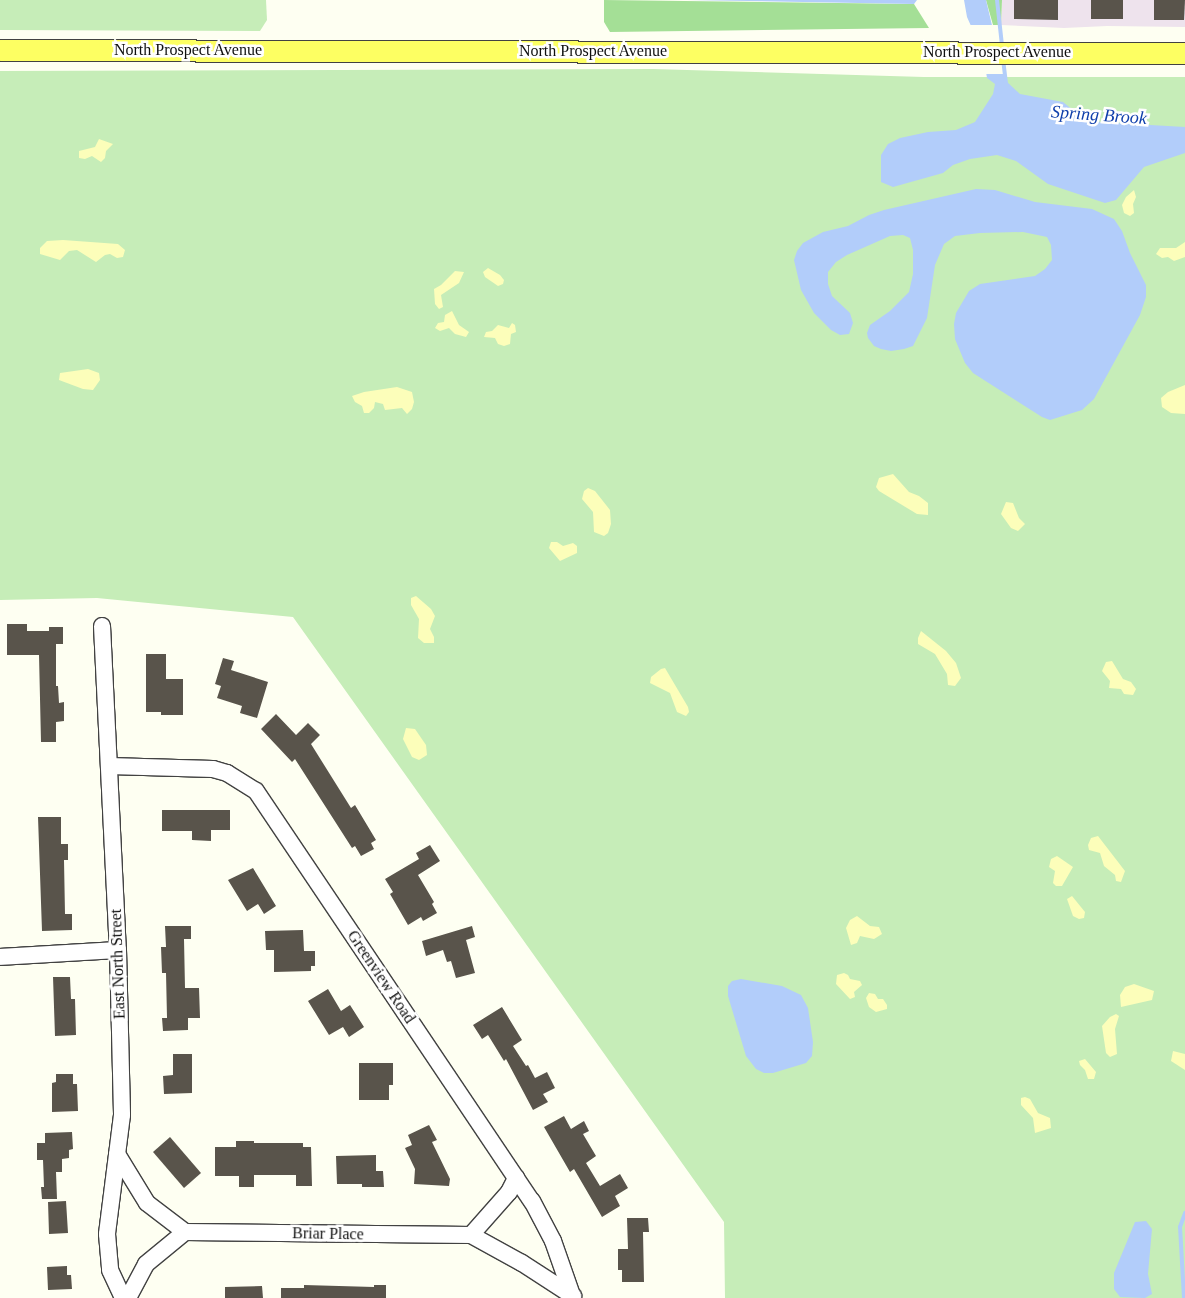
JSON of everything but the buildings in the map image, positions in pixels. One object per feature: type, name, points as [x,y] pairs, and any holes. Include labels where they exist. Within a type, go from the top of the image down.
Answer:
[{"type":"main road","name":"North Prospect Avenue","points":[[0,50],[1185,53]]},
{"type":"street","name":"East North Street","points":[[102,626],[118,950],[122,1114],[107,1234],[110,1270],[123,1298]]},
{"type":"street","name":"Greenview Road","points":[[109,766],[213,769],[227,773],[256,791],[532,1201],[553,1241],[573,1297]]},
{"type":"street","points":[[0,957],[118,950]]},
{"type":"street","points":[[118,1154],[147,1202],[185,1232],[146,1264],[128,1298]]},
{"type":"street","points":[[470,1236],[508,1192],[516,1178]]},
{"type":"street","name":"Briar Place","points":[[185,1232],[470,1236],[522,1262],[573,1297]]},
{"type":"shaded area","points":[[0,0],[266,0],[267,20],[260,31],[0,30]]},
{"type":"shaded area","points":[[604,0],[914,4],[929,28],[610,32],[604,22]]},
{"type":"shaded area","points":[[986,0],[1002,0],[1001,25],[993,25]]},
{"type":"shaded area","points":[[1002,0],[1185,0],[1185,27],[1107,26],[1064,28],[1001,25]]},
{"type":"shaded area","points":[[653,69],[924,77],[1185,77],[1185,1298],[725,1298],[724,1222],[293,617],[97,598],[0,600],[0,71]]},
{"type":"sand","points":[[99,139],[113,144],[106,151],[105,158],[101,162],[92,156],[85,159],[79,158],[79,151],[95,147]]},
{"type":"sand","points":[[1134,190],[1136,197],[1133,204],[1134,213],[1130,216],[1124,213],[1122,205],[1126,197]]},
{"type":"sand","points":[[63,240],[118,244],[125,250],[123,257],[117,258],[110,254],[105,255],[96,262],[77,250],[69,251],[60,260],[40,254],[40,248],[47,241]]},
{"type":"sand","points":[[1185,242],[1185,257],[1174,261],[1168,257],[1162,258],[1156,254],[1160,248],[1176,248]]},
{"type":"sand","points":[[488,268],[500,275],[504,280],[503,284],[498,286],[485,277],[483,272]]},
{"type":"sand","points":[[455,271],[464,272],[459,283],[441,295],[443,307],[439,309],[435,304],[434,289],[441,285]]},
{"type":"sand","points":[[452,311],[459,325],[469,332],[466,337],[455,334],[449,328],[440,331],[435,328],[438,323],[444,322],[445,315]]},
{"type":"sand","points":[[512,323],[515,325],[516,332],[511,334],[510,344],[504,346],[498,344],[495,338],[484,337],[486,332],[492,331],[498,325],[509,328]]},
{"type":"sand","points":[[88,369],[99,373],[100,380],[93,390],[83,389],[59,380],[60,373]]},
{"type":"sand","points":[[1185,385],[1185,414],[1171,413],[1162,407],[1161,398],[1168,392]]},
{"type":"sand","points":[[397,387],[412,392],[414,402],[412,409],[407,414],[402,408],[385,410],[383,404],[375,402],[374,408],[369,413],[364,413],[362,406],[355,402],[352,396],[364,392]]},
{"type":"sand","points":[[893,474],[909,492],[919,496],[928,503],[928,515],[917,514],[879,491],[876,487],[879,478]]},
{"type":"sand","points":[[588,488],[595,491],[610,510],[611,524],[608,533],[604,536],[594,532],[593,512],[582,499],[584,491]]},
{"type":"sand","points":[[1006,502],[1013,503],[1019,518],[1025,524],[1018,531],[1011,528],[1001,514]]},
{"type":"sand","points":[[551,542],[557,542],[563,546],[573,543],[577,546],[577,553],[560,561],[549,548]]},
{"type":"sand","points":[[416,596],[431,609],[435,616],[430,629],[434,637],[434,643],[424,643],[418,638],[419,619],[411,605],[411,598]]},
{"type":"sand","points":[[921,631],[946,651],[956,663],[961,678],[955,686],[948,685],[947,674],[935,654],[918,644]]},
{"type":"sand","points":[[1112,661],[1123,679],[1131,682],[1136,689],[1133,695],[1124,694],[1121,689],[1109,688],[1110,681],[1102,671],[1106,662]]},
{"type":"sand","points":[[665,668],[688,707],[689,712],[686,716],[677,712],[670,693],[650,683],[651,677]]},
{"type":"sand","points":[[406,728],[415,729],[426,745],[427,755],[419,760],[412,757],[403,739]]},
{"type":"sand","points":[[1098,836],[1125,871],[1121,882],[1116,881],[1115,875],[1104,866],[1100,853],[1089,850],[1088,845],[1091,838]]},
{"type":"sand","points":[[1057,856],[1073,867],[1062,886],[1056,886],[1053,883],[1055,871],[1049,867],[1051,859]]},
{"type":"sand","points":[[1072,896],[1085,912],[1084,918],[1079,919],[1073,916],[1067,899]]},
{"type":"sand","points":[[857,916],[870,926],[879,927],[882,934],[874,939],[860,936],[857,943],[851,945],[846,928],[850,920]]},
{"type":"sand","points":[[844,973],[850,979],[860,981],[862,985],[854,992],[855,997],[850,999],[836,984],[837,975]]},
{"type":"sand","points":[[1134,984],[1154,991],[1152,1000],[1121,1007],[1120,995],[1125,987]]},
{"type":"sand","points":[[869,993],[875,994],[878,999],[883,999],[887,1009],[876,1012],[869,1007],[866,998]]},
{"type":"sand","points":[[1116,1014],[1119,1016],[1115,1029],[1117,1054],[1110,1057],[1106,1053],[1102,1026],[1110,1017]]},
{"type":"sand","points":[[1173,1051],[1185,1054],[1185,1070],[1171,1061]]},
{"type":"sand","points":[[1085,1059],[1096,1072],[1094,1079],[1088,1079],[1085,1070],[1080,1065],[1079,1061]]},
{"type":"sand","points":[[1021,1098],[1030,1099],[1038,1113],[1050,1118],[1051,1128],[1035,1133],[1033,1118],[1021,1105]]},
{"type":"water","points":[[687,0],[917,0],[914,4]]},
{"type":"water","points":[[964,0],[986,0],[1005,80],[1020,94],[1063,102],[1084,119],[1098,122],[1185,127],[1185,153],[1144,167],[1116,200],[1105,203],[1048,184],[1016,161],[997,155],[970,159],[953,165],[943,173],[893,187],[881,182],[881,155],[888,144],[900,138],[928,132],[956,130],[975,122],[993,94],[995,84],[987,78],[983,53],[967,17]]},
{"type":"water","points":[[976,189],[995,190],[1035,202],[1092,209],[1114,219],[1122,231],[1130,253],[1146,285],[1146,297],[1140,315],[1094,399],[1082,410],[1050,420],[1042,417],[973,373],[965,363],[955,339],[954,324],[956,313],[969,291],[980,284],[1035,276],[1045,269],[1052,260],[1051,245],[1047,237],[1023,232],[980,233],[955,236],[944,244],[935,265],[927,318],[913,346],[904,349],[891,351],[874,346],[867,333],[870,325],[890,311],[909,292],[913,274],[913,250],[910,238],[903,235],[890,236],[847,255],[836,262],[828,272],[828,284],[832,296],[850,313],[853,323],[849,334],[840,335],[831,330],[814,313],[801,290],[794,260],[797,251],[803,243],[823,232],[848,226],[869,215],[884,210]]},
{"type":"water","points":[[741,979],[782,986],[801,995],[808,1008],[813,1042],[812,1056],[806,1063],[773,1073],[764,1073],[756,1069],[746,1056],[728,996],[728,986],[732,981]]},
{"type":"water","points":[[1146,1221],[1152,1229],[1148,1274],[1152,1294],[1145,1298],[1120,1297],[1114,1289],[1114,1273],[1135,1222]]},
{"type":"pier","points":[[967,25],[996,25],[1006,74],[984,74],[981,54]]},
{"type":"waterway","points":[[997,0],[1002,45]]},
{"type":"waterway","points":[[1003,59],[1006,85]]},
{"type":"waterway","name":"Spring Brook","points":[[1184,1298],[1180,1227],[1185,1213]]}]
